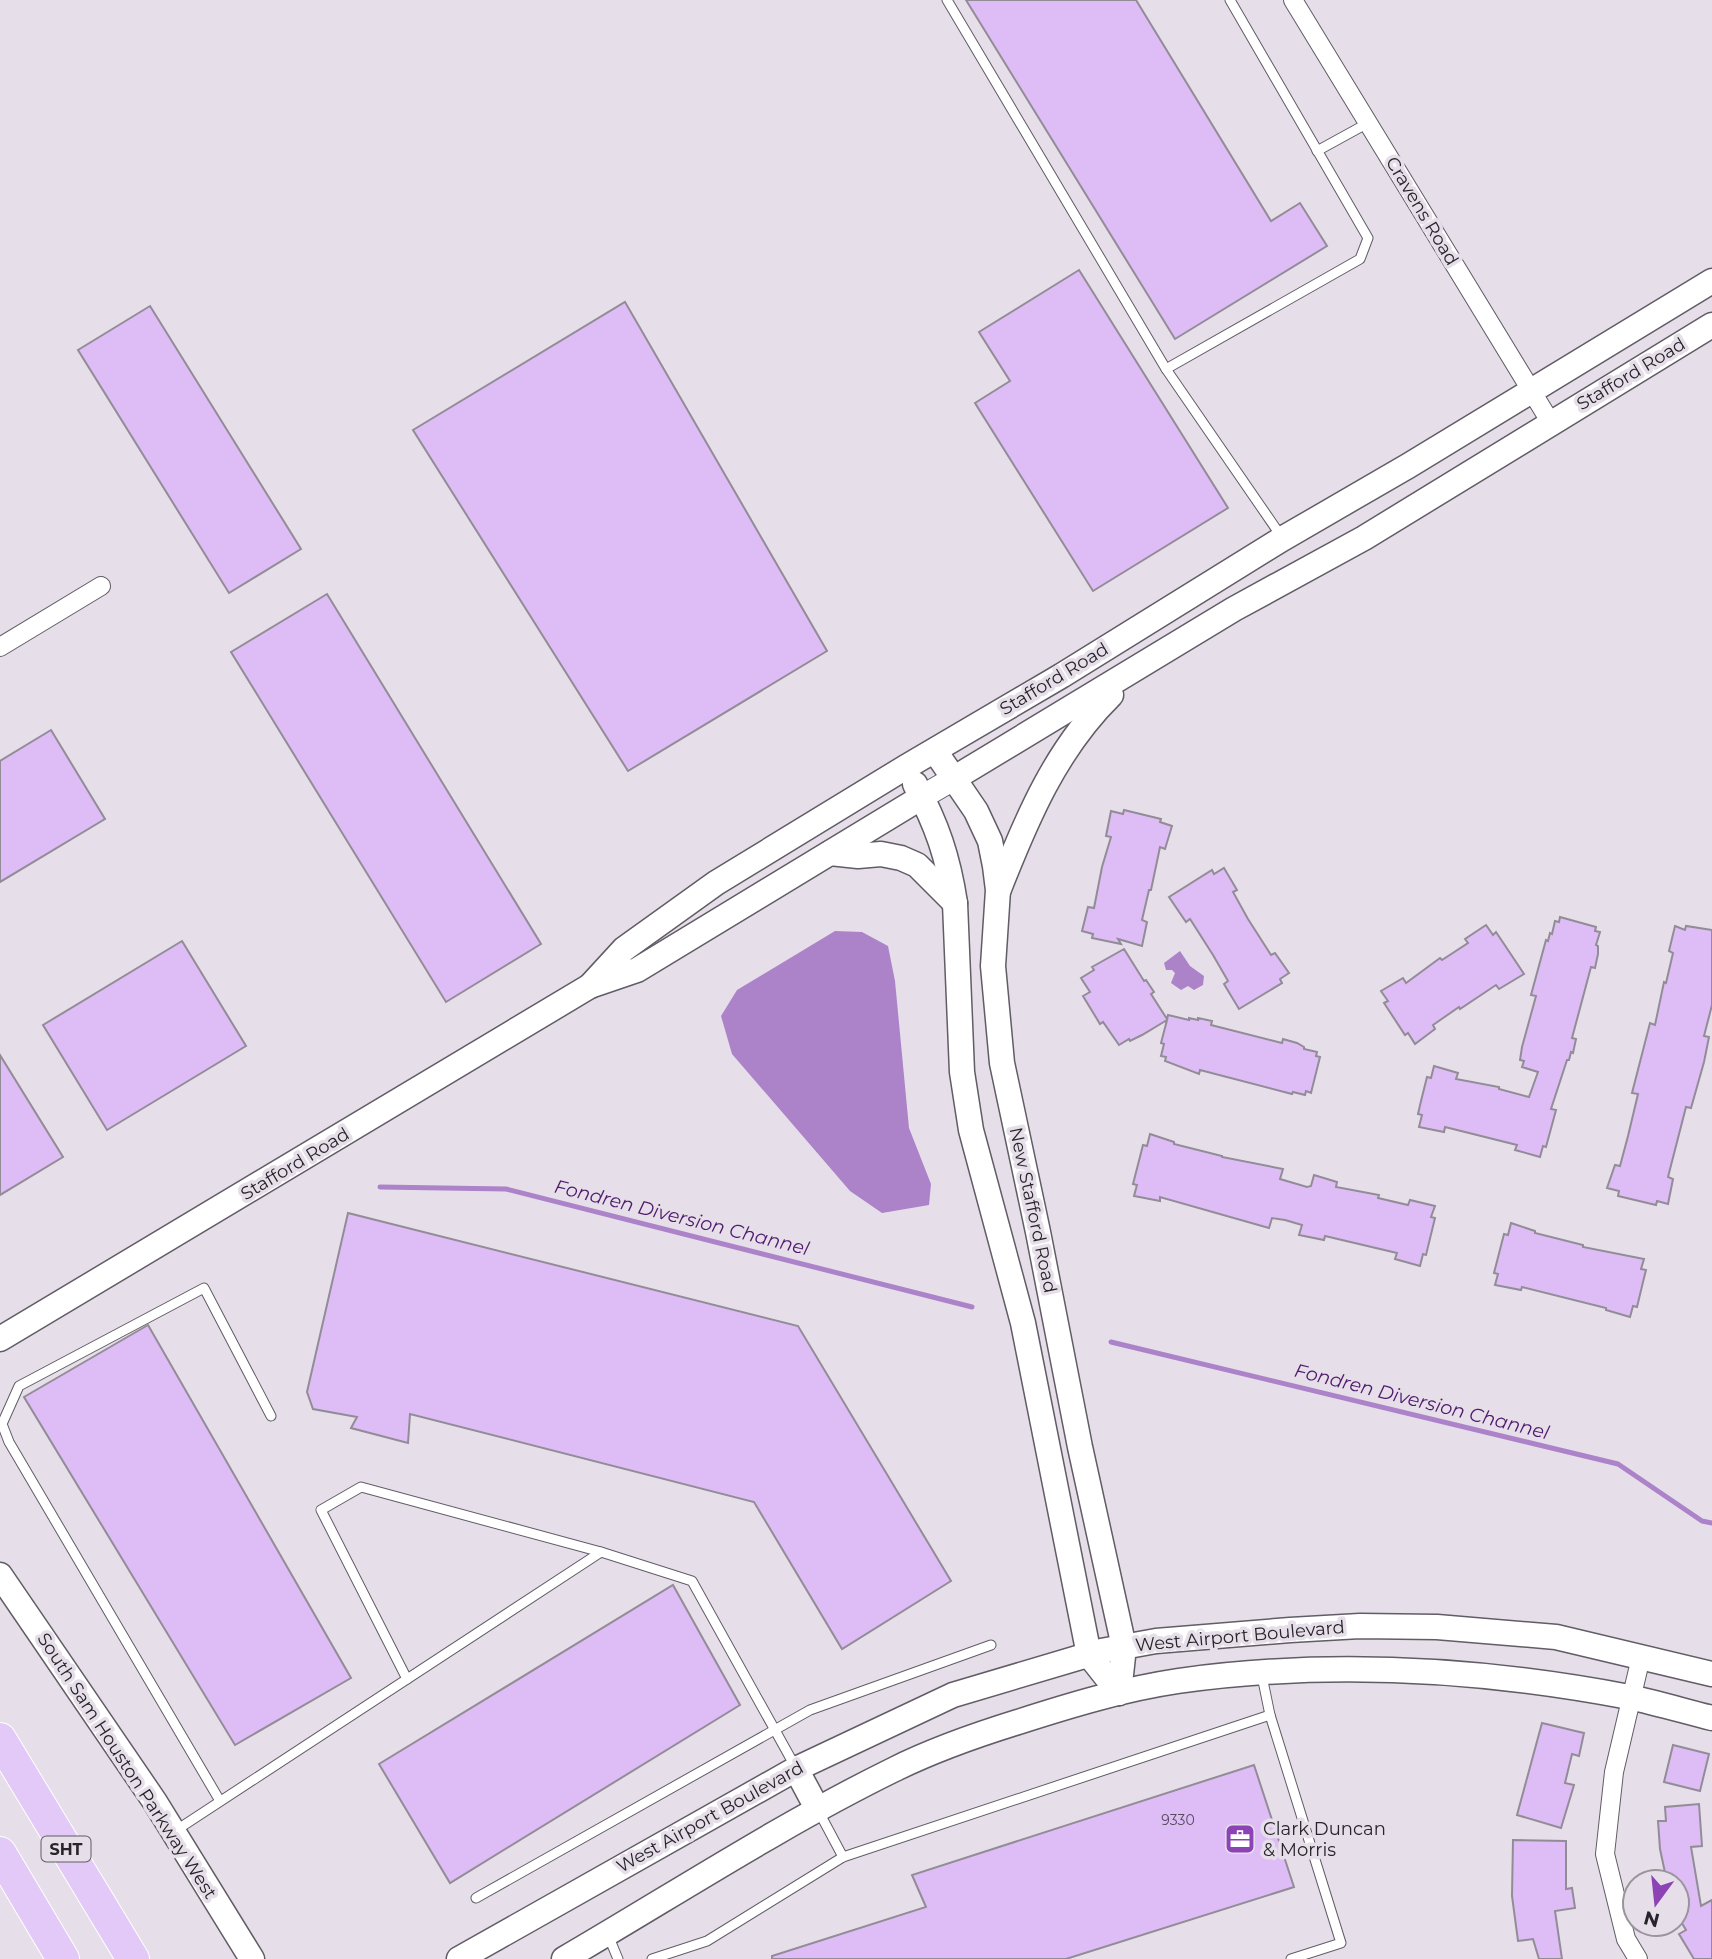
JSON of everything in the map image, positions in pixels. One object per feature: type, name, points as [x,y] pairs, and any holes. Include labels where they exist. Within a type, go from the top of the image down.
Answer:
[{"type":"highway","name":"SHT","points":[[0,1739],[133,1959]]},
{"type":"highway","points":[[0,1853],[63,1959]]},
{"type":"main road","name":"Stafford Road","points":[[590,986],[624,949],[716,883],[1712,281]]},
{"type":"main road","name":"Stafford Road","points":[[954,779],[1234,609],[1364,538],[1712,325]]},
{"type":"main road","points":[[998,890],[1038,795],[1057,763],[1087,719],[1141,665]]},
{"type":"main road","name":"New Stafford Road","points":[[935,751],[976,811],[990,841],[998,890],[993,965],[1002,1063],[1080,1447],[1124,1647],[1119,1693]]},
{"type":"main road","name":"New Stafford Road","points":[[906,767],[935,821],[945,853],[954,903],[962,1072],[971,1130],[1023,1323],[1089,1655]]},
{"type":"main road","name":"Stafford Road","points":[[0,1339],[590,986],[637,970],[922,797]]},
{"type":"main road","points":[[830,853],[858,856],[881,854],[901,858],[917,865],[954,903]]},
{"type":"main road","points":[[962,1072],[1002,1063]]},
{"type":"main road","name":"South Sam Houston Parkway West","points":[[0,1575],[173,1832],[252,1959]]},
{"type":"main road","name":"West Airport Boulevard","points":[[459,1959],[796,1769],[953,1695],[1124,1647],[1156,1641],[1290,1630],[1360,1626],[1437,1627],[1556,1637],[1712,1674]]},
{"type":"main road","points":[[1089,1655],[1119,1693]]},
{"type":"main road","points":[[564,1959],[818,1810],[895,1769],[978,1735],[1119,1693],[1178,1681],[1340,1668],[1452,1674],[1544,1683],[1631,1698],[1712,1718]]},
{"type":"main road","points":[[796,1769],[818,1810]]},
{"type":"street","name":"Cravens Road","points":[[1293,0],[1551,423]]},
{"type":"street","points":[[0,647],[101,586]]},
{"type":"street","points":[[922,797],[954,779]]},
{"type":"street","points":[[1638,1959],[1626,1939],[1605,1854],[1614,1772],[1641,1657]]},
{"type":"lane","points":[[947,0],[1166,369],[1282,539]]},
{"type":"lane","points":[[1166,369],[1360,259],[1368,238],[1230,0]]},
{"type":"lane","points":[[1317,151],[1368,123]]},
{"type":"lane","points":[[220,1801],[9,1442],[2,1424],[19,1386],[204,1288],[271,1416]]},
{"type":"lane","points":[[407,1679],[321,1510],[361,1487],[601,1552],[692,1581],[796,1769]]},
{"type":"lane","points":[[173,1832],[601,1552]]},
{"type":"lane","points":[[477,1898],[810,1710],[991,1645]]},
{"type":"lane","points":[[1262,1673],[1270,1715],[1341,1943],[1292,1959]]},
{"type":"lane","points":[[652,1959],[707,1941],[843,1857],[1270,1715]]},
{"type":"lane","points":[[818,1810],[843,1857]]},
{"type":"lane","points":[[607,1934],[618,1959]]},
{"type":"shaded area","points":[[835,931],[862,932],[888,946],[895,981],[909,1128],[931,1184],[929,1205],[882,1213],[850,1191],[732,1054],[721,1016],[737,990]]},
{"type":"shaded area","points":[[1180,951],[1190,966],[1204,976],[1203,985],[1194,990],[1188,986],[1181,990],[1171,983],[1175,973],[1166,970],[1164,963]]},
{"type":"building","points":[[966,0],[1136,0],[1271,221],[1300,203],[1327,246],[1175,339]]},
{"type":"building","points":[[1079,270],[1228,508],[1093,591],[975,403],[1010,381],[979,332]]},
{"type":"building","points":[[625,302],[827,651],[628,771],[413,430]]},
{"type":"building","points":[[150,306],[301,549],[229,593],[78,350]]},
{"type":"building","points":[[327,594],[541,944],[446,1002],[231,652]]},
{"type":"building","points":[[51,730],[105,819],[0,882],[0,761]]},
{"type":"building","points":[[1124,810],[1161,819],[1160,822],[1172,826],[1165,849],[1160,847],[1149,890],[1142,920],[1147,922],[1142,946],[1118,939],[1121,944],[1092,938],[1093,934],[1082,931],[1088,907],[1094,908],[1111,837],[1106,836],[1111,811],[1123,814]]},
{"type":"building","points":[[1224,868],[1237,890],[1233,892],[1248,919],[1271,955],[1275,953],[1289,973],[1280,979],[1282,983],[1239,1009],[1224,984],[1228,981],[1213,955],[1190,919],[1186,922],[1169,897],[1212,870],[1214,874]]},
{"type":"building","points":[[1560,917],[1596,927],[1595,931],[1600,932],[1596,945],[1598,954],[1595,968],[1591,967],[1572,1038],[1576,1039],[1573,1053],[1571,1052],[1567,1060],[1551,1109],[1556,1110],[1546,1147],[1543,1146],[1540,1157],[1515,1150],[1517,1145],[1445,1127],[1444,1132],[1419,1127],[1421,1101],[1427,1077],[1431,1078],[1434,1066],[1458,1073],[1456,1079],[1499,1087],[1529,1097],[1538,1072],[1522,1067],[1522,1047],[1536,996],[1531,995],[1546,940],[1548,941],[1555,921],[1559,922]]},
{"type":"building","points":[[1486,925],[1493,935],[1496,932],[1524,974],[1499,989],[1496,985],[1460,1009],[1459,1007],[1433,1025],[1435,1029],[1415,1044],[1408,1033],[1405,1035],[1384,1003],[1388,1001],[1381,991],[1403,978],[1406,983],[1440,958],[1442,960],[1468,943],[1465,939]]},
{"type":"building","points":[[1675,926],[1685,930],[1686,926],[1712,930],[1712,1005],[1704,1036],[1709,1037],[1704,1062],[1691,1108],[1686,1107],[1668,1177],[1673,1179],[1668,1204],[1657,1201],[1656,1205],[1618,1196],[1619,1191],[1607,1188],[1615,1165],[1620,1166],[1628,1136],[1638,1094],[1632,1093],[1650,1023],[1655,1025],[1664,982],[1666,983],[1673,953],[1669,951]]},
{"type":"building","points":[[182,941],[246,1046],[107,1130],[43,1025]]},
{"type":"building","points":[[1124,949],[1154,992],[1151,994],[1167,1019],[1168,1015],[1189,1020],[1198,1018],[1212,1021],[1211,1025],[1282,1043],[1283,1039],[1317,1052],[1316,1056],[1320,1057],[1311,1093],[1306,1091],[1305,1095],[1292,1094],[1200,1070],[1199,1074],[1165,1061],[1166,1057],[1161,1056],[1164,1044],[1161,1043],[1167,1020],[1119,1045],[1103,1022],[1100,1024],[1083,996],[1090,992],[1081,978],[1094,970],[1092,967]]},
{"type":"building","points":[[0,1055],[63,1157],[0,1195]]},
{"type":"building","points":[[1150,1134],[1174,1144],[1222,1157],[1283,1169],[1280,1179],[1307,1187],[1311,1186],[1314,1175],[1337,1182],[1336,1187],[1379,1195],[1378,1198],[1408,1205],[1410,1200],[1435,1206],[1431,1217],[1435,1218],[1426,1255],[1423,1254],[1420,1266],[1395,1259],[1397,1253],[1325,1236],[1324,1240],[1299,1235],[1302,1225],[1285,1220],[1272,1218],[1269,1228],[1160,1197],[1160,1201],[1134,1196],[1137,1185],[1133,1184],[1143,1145],[1147,1146]]},
{"type":"building","points":[[348,1213],[798,1326],[951,1581],[842,1649],[754,1502],[410,1414],[408,1443],[351,1428],[357,1417],[313,1409],[307,1392]]},
{"type":"building","points":[[1511,1223],[1583,1247],[1644,1259],[1641,1269],[1646,1270],[1637,1307],[1633,1306],[1630,1317],[1606,1308],[1522,1287],[1521,1290],[1495,1285],[1498,1274],[1494,1273],[1504,1234],[1508,1235]]},
{"type":"building","points":[[148,1325],[351,1678],[235,1745],[24,1397]]},
{"type":"building","points":[[673,1585],[740,1705],[450,1883],[379,1764]]},
{"type":"building","points":[[1542,1723],[1584,1733],[1579,1756],[1572,1754],[1565,1783],[1574,1785],[1561,1828],[1517,1815]]},
{"type":"building","points":[[1673,1745],[1709,1754],[1700,1791],[1664,1782]]},
{"type":"building","points":[[1254,1765],[1294,1887],[1066,1959],[772,1959],[772,1956],[926,1907],[912,1875]]},
{"type":"building","points":[[1699,1804],[1702,1846],[1691,1847],[1701,1906],[1712,1900],[1712,1959],[1694,1959],[1681,1938],[1691,1938],[1691,1868],[1664,1868],[1658,1821],[1666,1821],[1665,1807]]},
{"type":"building","points":[[1513,1840],[1566,1841],[1566,1889],[1572,1888],[1575,1908],[1555,1911],[1562,1959],[1539,1959],[1533,1939],[1518,1941],[1512,1896]]},
{"type":"waterway","name":"Fondren Diversion Channel","points":[[380,1187],[506,1189],[972,1307]]},
{"type":"waterway","name":"Fondren Diversion Channel","points":[[1111,1342],[1618,1464],[1702,1521],[1712,1523]]},
{"type":"place","name":"Clark Duncan & Morris","points":[[1240,1839]]}]
